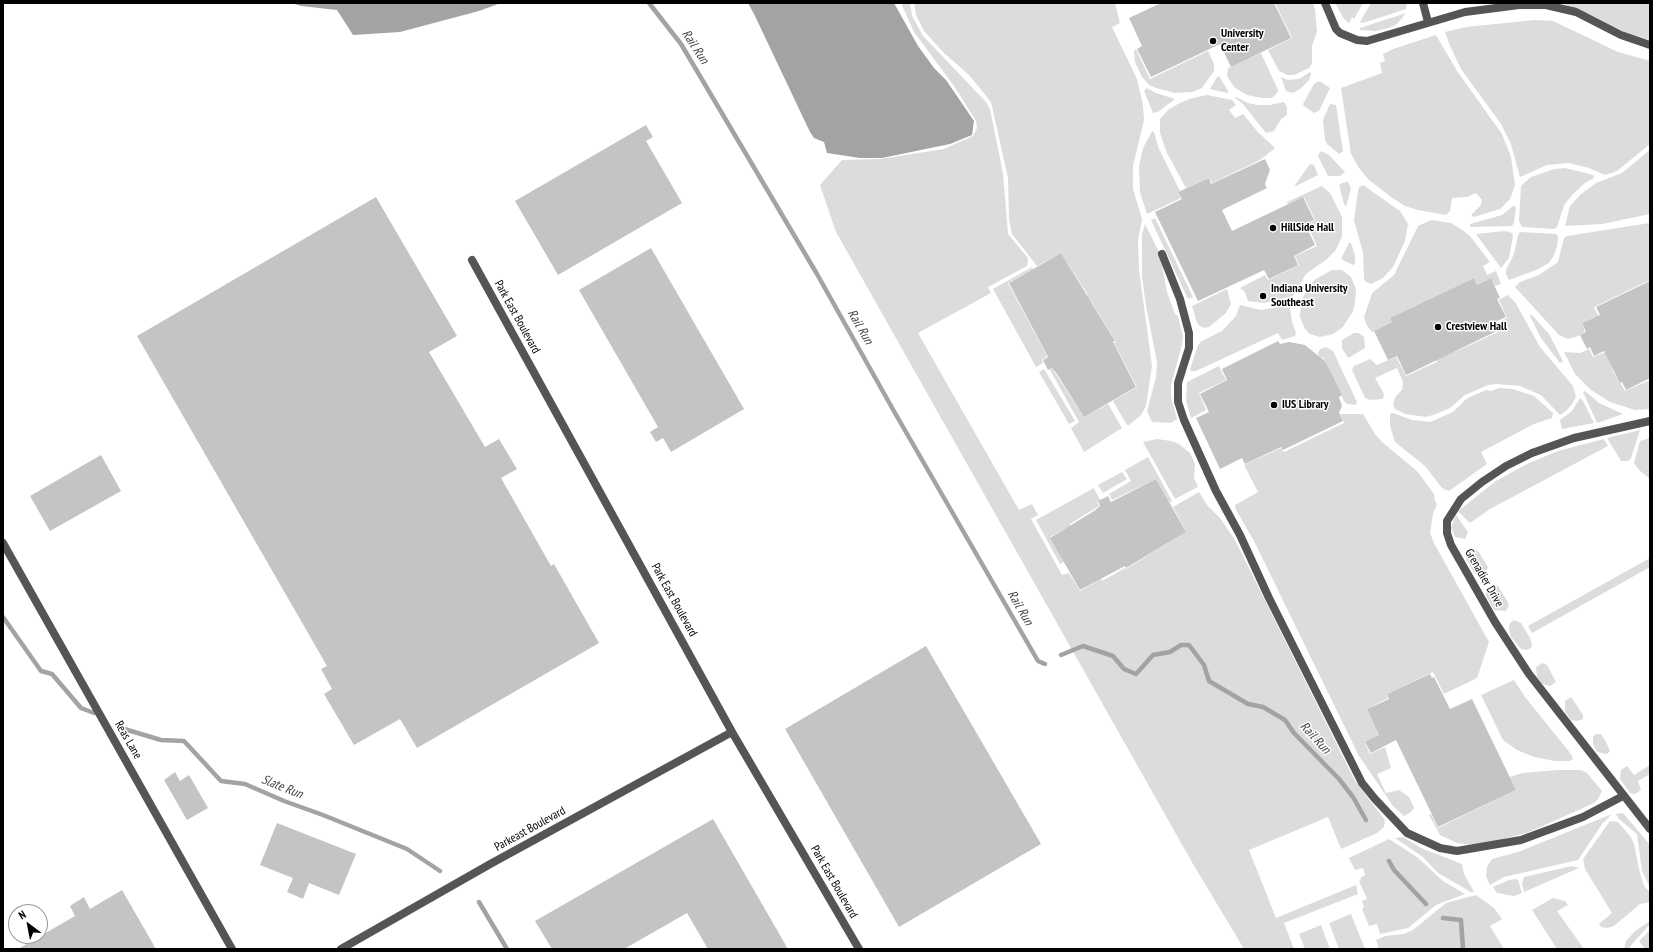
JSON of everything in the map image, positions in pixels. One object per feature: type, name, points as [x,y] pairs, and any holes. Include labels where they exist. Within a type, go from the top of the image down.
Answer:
[{"type":"street","points":[[1325,3],[1336,29],[1340,33],[1357,40],[1368,41],[1465,12],[1519,5],[1546,5],[1576,12],[1621,35],[1650,45]]},
{"type":"street","points":[[1423,3],[1428,22]]},
{"type":"street","points":[[1162,254],[1180,299],[1188,333],[1189,348],[1178,383],[1178,402],[1184,420],[1216,491],[1240,535],[1282,625],[1362,783],[1374,799],[1407,833],[1440,848],[1457,851],[1521,840],[1583,817],[1623,796]]},
{"type":"street","name":"Park East Boulevard","points":[[472,260],[732,732],[859,949]]},
{"type":"street","name":"Grenadier Drive","points":[[1650,421],[1574,438],[1532,453],[1506,466],[1482,482],[1461,499],[1447,520],[1447,534],[1451,545],[1499,628],[1529,674],[1650,830]]},
{"type":"street","name":"Reas Lane","points":[[3,543],[232,949]]},
{"type":"street","name":"Parkeast Boulevard","points":[[340,949],[732,732]]},
{"type":"shaded area","points":[[291,3],[501,3],[479,11],[400,32],[353,35],[337,10],[301,6]]},
{"type":"shaded area","points":[[748,3],[894,3],[918,46],[934,68],[946,80],[974,121],[972,135],[950,144],[882,158],[860,158],[827,153],[824,142],[814,138],[810,132]]},
{"type":"shaded area","points":[[901,3],[910,3],[912,16],[923,36],[986,102],[990,109],[1003,173],[1008,234],[1028,258],[1027,266],[988,287],[991,293],[918,333],[1019,510],[1032,504],[1038,515],[1031,519],[1062,575],[1069,573],[1080,591],[1101,579],[1102,581],[1125,568],[1126,569],[1186,532],[1173,507],[1199,492],[1207,505],[1220,518],[1235,540],[1355,781],[1385,820],[1384,827],[1377,833],[1341,849],[1328,817],[1249,850],[1276,918],[1356,885],[1358,894],[1284,923],[1294,949],[1244,949],[1193,864],[836,232],[820,185],[842,160],[880,159],[944,149],[973,136],[977,128],[976,121],[954,86],[914,32]]},
{"type":"shaded area","points":[[914,3],[1115,3],[1120,23],[1112,27],[1137,79],[1143,105],[1144,120],[1133,166],[1133,189],[1142,219],[1138,240],[1139,270],[1152,366],[1146,406],[1141,415],[1129,425],[1127,425],[1113,401],[1137,387],[1114,343],[1116,342],[1091,301],[1089,302],[1086,296],[1088,295],[1061,253],[1037,266],[1012,234],[1009,220],[1008,178],[991,102],[970,76],[944,53],[924,31],[916,15]]},
{"type":"shaded area","points":[[1275,3],[1313,3],[1315,9],[1317,32],[1312,46],[1312,63],[1309,68],[1294,75],[1287,75],[1279,71],[1268,50],[1292,38]]},
{"type":"shaded area","points":[[1335,3],[1363,3],[1354,19],[1352,17],[1349,23],[1344,19]]},
{"type":"shaded area","points":[[1371,3],[1407,3],[1406,9],[1363,23],[1360,22]]},
{"type":"shaded area","points":[[1561,3],[1650,3],[1650,40],[1627,33],[1591,15]]},
{"type":"shaded area","points":[[1406,13],[1397,24],[1389,28],[1375,31],[1360,30],[1360,28]]},
{"type":"shaded area","points":[[1535,20],[1553,21],[1618,52],[1650,61],[1650,144],[1617,171],[1605,175],[1589,168],[1569,163],[1547,165],[1520,177],[1511,144],[1501,124],[1461,69],[1445,32],[1466,27]]},
{"type":"shaded area","points":[[1436,35],[1457,71],[1502,134],[1511,157],[1515,185],[1510,199],[1500,209],[1474,217],[1471,215],[1481,205],[1482,200],[1476,193],[1467,197],[1452,198],[1450,211],[1446,215],[1405,206],[1369,180],[1359,168],[1351,154],[1341,88],[1382,73],[1380,63],[1385,61],[1383,54],[1393,49]]},
{"type":"shaded area","points":[[1136,49],[1150,79],[1208,51],[1214,64],[1214,71],[1202,88],[1192,92],[1175,93],[1156,88],[1149,85],[1142,77],[1135,62],[1134,51]]},
{"type":"shaded area","points":[[1261,53],[1278,90],[1272,98],[1247,95],[1234,87],[1227,76],[1228,68]]},
{"type":"shaded area","points":[[1310,72],[1311,74],[1309,80],[1300,89],[1293,93],[1286,91],[1281,77],[1288,80],[1299,79]]},
{"type":"shaded area","points":[[1219,76],[1228,91],[1228,93],[1210,89]]},
{"type":"shaded area","points":[[1319,81],[1330,88],[1319,111],[1314,113],[1303,104],[1314,84]]},
{"type":"shaded area","points":[[1147,88],[1156,93],[1175,99],[1158,112],[1153,113],[1144,91]]},
{"type":"shaded area","points":[[1207,95],[1232,100],[1236,105],[1229,110],[1235,118],[1243,114],[1257,131],[1275,148],[1260,160],[1212,183],[1209,178],[1186,188],[1167,153],[1160,133],[1160,119],[1168,110],[1178,104],[1189,99]]},
{"type":"shaded area","points":[[1236,97],[1248,103],[1258,105],[1270,105],[1284,102],[1287,107],[1287,115],[1281,119],[1274,131],[1266,133],[1243,104],[1235,98]]},
{"type":"shaded area","points":[[1330,104],[1336,105],[1343,151],[1339,154],[1327,144],[1325,140],[1323,120]]},
{"type":"shaded area","points":[[1152,131],[1154,132],[1159,149],[1180,191],[1178,192],[1181,198],[1147,214],[1140,192],[1139,166],[1143,148]]},
{"type":"shaded area","points":[[1650,150],[1650,214],[1602,224],[1565,226],[1570,206],[1580,195],[1596,183],[1622,173]]},
{"type":"shaded area","points":[[1321,151],[1329,155],[1345,172],[1340,176],[1328,176],[1318,156]]},
{"type":"shaded area","points":[[1310,164],[1314,165],[1318,175],[1296,186],[1295,185]]},
{"type":"shaded area","points":[[1565,168],[1593,175],[1594,178],[1585,183],[1564,205],[1557,227],[1554,229],[1522,227],[1519,221],[1521,186],[1531,177],[1554,169]]},
{"type":"shaded area","points":[[1348,182],[1351,188],[1346,207],[1339,185]]},
{"type":"shaded area","points":[[1363,185],[1400,211],[1408,224],[1405,241],[1393,267],[1383,278],[1371,284],[1366,282],[1364,279],[1363,253],[1354,220],[1359,187]]},
{"type":"shaded area","points":[[1322,186],[1330,193],[1342,217],[1342,237],[1335,251],[1327,259],[1306,274],[1293,296],[1264,303],[1248,301],[1245,292],[1240,288],[1265,275],[1268,280],[1299,265],[1295,256],[1317,246],[1307,224],[1315,220],[1304,197],[1288,204],[1287,202]]},
{"type":"shaded area","points":[[1513,206],[1516,208],[1512,226],[1470,227],[1470,224],[1502,215]]},
{"type":"shaded area","points":[[1155,218],[1193,297],[1188,299],[1151,220]]},
{"type":"shaded area","points":[[1431,220],[1451,223],[1470,236],[1490,262],[1483,266],[1487,275],[1496,271],[1501,284],[1495,286],[1491,278],[1477,285],[1474,278],[1390,318],[1392,322],[1372,332],[1367,326],[1364,317],[1372,293],[1394,275],[1418,226]]},
{"type":"shaded area","points":[[1650,223],[1650,280],[1594,307],[1600,319],[1597,320],[1595,317],[1582,323],[1585,332],[1578,336],[1568,339],[1559,335],[1515,287],[1520,282],[1539,275],[1558,262],[1564,238],[1567,236]]},
{"type":"shaded area","points":[[1145,224],[1160,254],[1167,292],[1175,314],[1178,316],[1183,336],[1171,385],[1171,397],[1177,419],[1171,423],[1152,422],[1147,411],[1156,377],[1157,362],[1142,277],[1142,235]]},
{"type":"shaded area","points":[[1505,231],[1512,233],[1513,236],[1509,258],[1501,268],[1476,234]]},
{"type":"shaded area","points":[[1520,232],[1556,234],[1558,237],[1557,247],[1549,263],[1536,270],[1509,280],[1506,270],[1514,254]]},
{"type":"shaded area","points":[[1349,243],[1351,243],[1355,256],[1355,263],[1353,265],[1341,259]]},
{"type":"shaded area","points":[[1032,267],[1033,269],[1008,283],[1047,356],[1042,360],[1043,363],[1036,367],[993,289]]},
{"type":"shaded area","points":[[1332,270],[1342,270],[1351,277],[1356,289],[1355,303],[1353,311],[1343,327],[1333,334],[1320,337],[1310,334],[1305,329],[1300,317],[1301,302],[1306,291],[1314,280]]},
{"type":"shaded area","points":[[1227,289],[1231,304],[1226,313],[1209,327],[1204,328],[1200,326],[1197,323],[1192,306]]},
{"type":"shaded area","points":[[1508,295],[1515,302],[1540,347],[1573,386],[1576,397],[1566,411],[1560,415],[1541,395],[1520,386],[1496,384],[1488,385],[1465,395],[1450,408],[1436,414],[1426,417],[1405,414],[1395,409],[1393,404],[1396,396],[1402,390],[1403,382],[1397,368],[1375,378],[1384,394],[1383,399],[1370,400],[1365,398],[1352,370],[1354,366],[1370,359],[1377,365],[1396,357],[1406,376],[1437,362],[1434,353],[1451,344],[1455,352],[1498,332],[1495,324],[1507,318],[1499,300]]},
{"type":"shaded area","points":[[1240,305],[1261,310],[1284,306],[1290,307],[1292,322],[1296,333],[1295,336],[1282,340],[1278,333],[1196,371],[1191,371],[1190,369],[1198,345],[1202,341],[1222,331],[1236,316]]},
{"type":"shaded area","points":[[1531,314],[1549,334],[1563,361],[1560,363],[1541,338],[1530,316]]},
{"type":"shaded area","points":[[1354,333],[1359,333],[1364,337],[1365,348],[1348,358],[1342,348],[1342,340]]},
{"type":"shaded area","points":[[1326,347],[1333,351],[1357,402],[1356,405],[1347,404],[1344,401],[1323,357],[1320,358],[1318,353],[1320,349]]},
{"type":"shaded area","points":[[1589,349],[1593,357],[1606,352],[1615,368],[1612,369],[1625,391],[1650,380],[1650,409],[1635,410],[1610,402],[1591,390],[1575,374],[1564,352],[1580,353]]},
{"type":"shaded area","points":[[1219,366],[1226,380],[1199,393],[1206,410],[1191,418],[1186,401],[1187,382]]},
{"type":"shaded area","points":[[1052,368],[1084,417],[1108,404],[1122,428],[1084,452],[1071,428],[1079,422],[1050,370]]},
{"type":"shaded area","points":[[1044,369],[1075,421],[1069,424],[1039,372]]},
{"type":"shaded area","points":[[1499,388],[1513,389],[1534,396],[1553,413],[1552,418],[1534,424],[1481,452],[1487,464],[1449,491],[1442,488],[1425,466],[1395,442],[1390,426],[1390,414],[1393,413],[1412,420],[1430,422],[1453,412],[1466,399],[1472,396],[1486,390],[1491,391]]},
{"type":"shaded area","points":[[1585,391],[1599,403],[1623,414],[1597,423],[1583,392]]},
{"type":"shaded area","points":[[1580,398],[1594,423],[1562,429],[1560,420],[1572,411]]},
{"type":"shaded area","points":[[1340,414],[1363,414],[1375,434],[1382,442],[1418,472],[1434,494],[1437,504],[1433,514],[1430,533],[1434,543],[1489,642],[1477,678],[1444,694],[1433,672],[1387,694],[1388,698],[1367,709],[1379,735],[1365,743],[1370,754],[1385,747],[1391,768],[1377,774],[1386,793],[1399,790],[1409,797],[1414,808],[1411,812],[1404,816],[1393,806],[1359,756],[1254,541],[1235,508],[1235,505],[1258,492],[1244,465],[1281,448],[1284,452],[1344,423]]},
{"type":"shaded area","points":[[1640,430],[1631,458],[1628,461],[1621,461],[1607,438]]},
{"type":"shaded area","points":[[1650,438],[1650,479],[1639,470],[1634,463],[1640,441]]},
{"type":"shaded area","points":[[1157,439],[1179,444],[1190,453],[1195,464],[1194,478],[1198,487],[1175,499],[1143,442]]},
{"type":"shaded area","points":[[1604,439],[1608,446],[1490,509],[1470,523],[1458,511],[1496,481],[1527,464],[1558,451]]},
{"type":"shaded area","points":[[1148,457],[1172,501],[1170,503],[1156,479],[1112,500],[1109,494],[1131,481],[1125,470]]},
{"type":"shaded area","points":[[1122,472],[1127,479],[1103,493],[1098,485]]},
{"type":"shaded area","points":[[1094,488],[1100,500],[1097,502],[1099,506],[1070,524],[1070,526],[1050,537],[1064,562],[1060,564],[1036,520]]},
{"type":"shaded area","points":[[1456,515],[1468,532],[1465,539],[1455,537],[1451,528]]},
{"type":"shaded area","points":[[1471,551],[1478,551],[1488,567],[1486,572],[1482,575],[1475,574],[1466,559],[1467,555]]},
{"type":"shaded area","points":[[1650,558],[1650,567],[1532,633],[1528,626]]},
{"type":"shaded area","points":[[1493,584],[1498,586],[1509,605],[1506,611],[1494,610],[1486,596],[1488,587]]},
{"type":"shaded area","points":[[1514,620],[1521,623],[1530,638],[1532,645],[1531,648],[1526,650],[1521,649],[1511,637],[1509,628],[1510,623]]},
{"type":"shaded area","points":[[1542,663],[1547,665],[1556,682],[1550,686],[1542,684],[1537,677],[1536,667]]},
{"type":"shaded area","points":[[1514,680],[1525,697],[1571,754],[1573,759],[1570,761],[1555,761],[1534,757],[1517,750],[1503,740],[1481,695]]},
{"type":"shaded area","points":[[1571,697],[1583,715],[1583,719],[1577,721],[1571,720],[1565,712],[1565,701]]},
{"type":"shaded area","points":[[1601,734],[1606,742],[1610,751],[1607,754],[1597,752],[1593,744],[1593,736]]},
{"type":"shaded area","points":[[1650,765],[1650,774],[1638,781],[1641,790],[1635,794],[1630,793],[1620,779],[1621,770],[1627,766],[1634,775]]},
{"type":"shaded area","points":[[1581,770],[1587,773],[1602,791],[1598,799],[1594,803],[1527,833],[1472,845],[1457,843],[1440,835],[1429,815],[1431,814],[1438,828],[1516,790],[1510,777],[1522,773]]},
{"type":"shaded area","points":[[1623,813],[1650,845],[1650,887],[1642,871],[1637,834],[1619,819],[1616,814]]},
{"type":"shaded area","points":[[1612,814],[1602,824],[1578,860],[1504,877],[1490,885],[1486,876],[1487,867],[1492,859],[1518,852]]},
{"type":"shaded area","points":[[1610,821],[1618,822],[1630,836],[1634,844],[1644,886],[1650,892],[1650,902],[1640,904],[1614,926],[1607,928],[1601,927],[1599,924],[1612,913],[1585,869],[1583,859]]},
{"type":"shaded area","points":[[1403,837],[1421,848],[1462,864],[1464,874],[1474,892],[1471,892],[1438,873],[1423,857],[1395,838]]},
{"type":"shaded area","points":[[1389,839],[1417,857],[1443,881],[1465,894],[1436,905],[1408,928],[1380,934],[1377,924],[1369,926],[1362,909],[1364,908],[1362,901],[1367,899],[1359,881],[1361,880],[1360,878],[1365,875],[1363,868],[1355,870],[1349,858]]},
{"type":"shaded area","points":[[1572,866],[1579,868],[1524,892],[1522,883],[1524,877]]},
{"type":"shaded area","points":[[1509,880],[1518,880],[1522,893],[1514,896],[1497,893],[1493,887]]},
{"type":"shaded area","points":[[1476,895],[1494,908],[1502,919],[1490,926],[1504,949],[1379,949],[1376,940],[1385,936],[1404,934],[1413,930],[1446,903]]},
{"type":"shaded area","points":[[1553,898],[1565,901],[1568,905],[1557,911],[1584,949],[1557,949],[1532,910]]},
{"type":"shaded area","points":[[1351,914],[1365,949],[1339,949],[1329,923]]},
{"type":"shaded area","points":[[1650,921],[1650,924],[1628,949],[1624,949],[1626,941],[1635,931]]},
{"type":"shaded area","points":[[1321,925],[1330,949],[1305,949],[1299,934]]},
{"type":"shaded area","points":[[1650,930],[1650,949],[1645,949],[1639,941]]},
{"type":"building","name":"University Center","points":[[1161,3],[1274,3],[1291,38],[1231,67],[1220,44],[1151,77],[1137,49],[1142,46],[1129,18]]},
{"type":"building","points":[[646,125],[653,137],[646,141],[682,203],[558,275],[515,201]]},
{"type":"building","name":"HillSide Hall","points":[[1265,159],[1270,170],[1265,184],[1267,188],[1222,210],[1232,231],[1303,197],[1314,220],[1305,224],[1315,245],[1294,256],[1298,265],[1269,279],[1264,270],[1198,301],[1155,212],[1182,199],[1178,192],[1209,178],[1211,184]]},
{"type":"building","points":[[376,197],[457,336],[429,352],[485,447],[499,439],[517,469],[501,478],[551,566],[554,564],[599,643],[417,748],[400,719],[354,745],[324,694],[332,689],[321,669],[327,666],[137,336]]},
{"type":"building","points":[[651,248],[744,409],[671,452],[663,438],[656,442],[650,432],[658,427],[579,290]]},
{"type":"building","points":[[1061,253],[1115,341],[1113,342],[1136,387],[1084,417],[1057,374],[1052,368],[1048,370],[1043,360],[1048,357],[1009,283]]},
{"type":"building","name":"Crestview Hall","points":[[1474,278],[1477,285],[1491,278],[1500,298],[1497,299],[1506,317],[1493,323],[1497,331],[1406,375],[1397,356],[1388,360],[1374,331],[1392,322],[1390,318]]},
{"type":"building","points":[[1650,281],[1650,378],[1626,390],[1622,382],[1620,383],[1604,351],[1594,356],[1590,347],[1587,349],[1580,335],[1586,332],[1582,323],[1600,315],[1596,307]]},
{"type":"building","name":"IUS Library","points":[[1278,341],[1280,344],[1289,342],[1305,345],[1325,361],[1342,395],[1339,397],[1342,406],[1339,413],[1343,421],[1283,450],[1281,447],[1245,464],[1242,458],[1220,469],[1196,418],[1209,412],[1200,394],[1227,380],[1222,369]]},
{"type":"building","points":[[101,455],[121,491],[50,531],[30,496]]},
{"type":"building","points":[[1156,479],[1186,532],[1126,568],[1125,566],[1080,590],[1050,538],[1094,511],[1100,506],[1098,501],[1108,496],[1111,502]]},
{"type":"building","points":[[926,646],[1041,844],[899,927],[785,729]]},
{"type":"building","points":[[1430,674],[1432,678],[1434,677],[1450,709],[1472,699],[1516,790],[1438,827],[1396,740],[1371,753],[1365,742],[1379,735],[1367,709],[1389,699],[1387,694]]},
{"type":"building","points":[[175,772],[180,781],[189,775],[208,808],[187,820],[164,780]]},
{"type":"building","points":[[713,819],[788,949],[708,949],[687,913],[624,949],[552,949],[535,921]]},
{"type":"building","points":[[277,823],[356,854],[339,895],[309,883],[303,899],[287,892],[293,878],[260,865]]},
{"type":"building","points":[[122,890],[156,949],[18,949],[27,944],[48,944],[48,932],[75,916],[70,906],[84,897],[90,909]]},
{"type":"waterway","name":"Rail Run","points":[[649,3],[681,44],[817,274],[1038,661],[1045,664]]},
{"type":"waterway","name":"Slate Run","points":[[3,617],[41,671],[52,674],[81,708],[94,713]]},
{"type":"waterway","name":"Rail Run","points":[[1061,655],[1083,646],[1113,656],[1124,669],[1136,674],[1153,655],[1170,652],[1181,645],[1189,645],[1204,665],[1209,681],[1248,704],[1263,707],[1285,720],[1294,733],[1339,779],[1353,797],[1366,820]]},
{"type":"waterway","name":"Slate Run","points":[[121,728],[161,740],[184,741],[221,781],[245,784],[284,801],[407,849],[440,871]]},
{"type":"waterway","name":"Rail Run","points":[[1389,861],[1394,870],[1426,904]]},
{"type":"waterway","name":"Slate Run","points":[[479,902],[507,949]]},
{"type":"waterway","name":"Rail Run","points":[[1443,918],[1461,920],[1463,949]]},
{"type":"place","name":"University Center","points":[[1213,41]]},
{"type":"place","name":"HillSide Hall","points":[[1273,228]]},
{"type":"place","name":"Indiana University Southeast","points":[[1263,296]]},
{"type":"place","name":"Crestview Hall","points":[[1438,327]]},
{"type":"place","name":"IUS Library","points":[[1274,405]]}]
